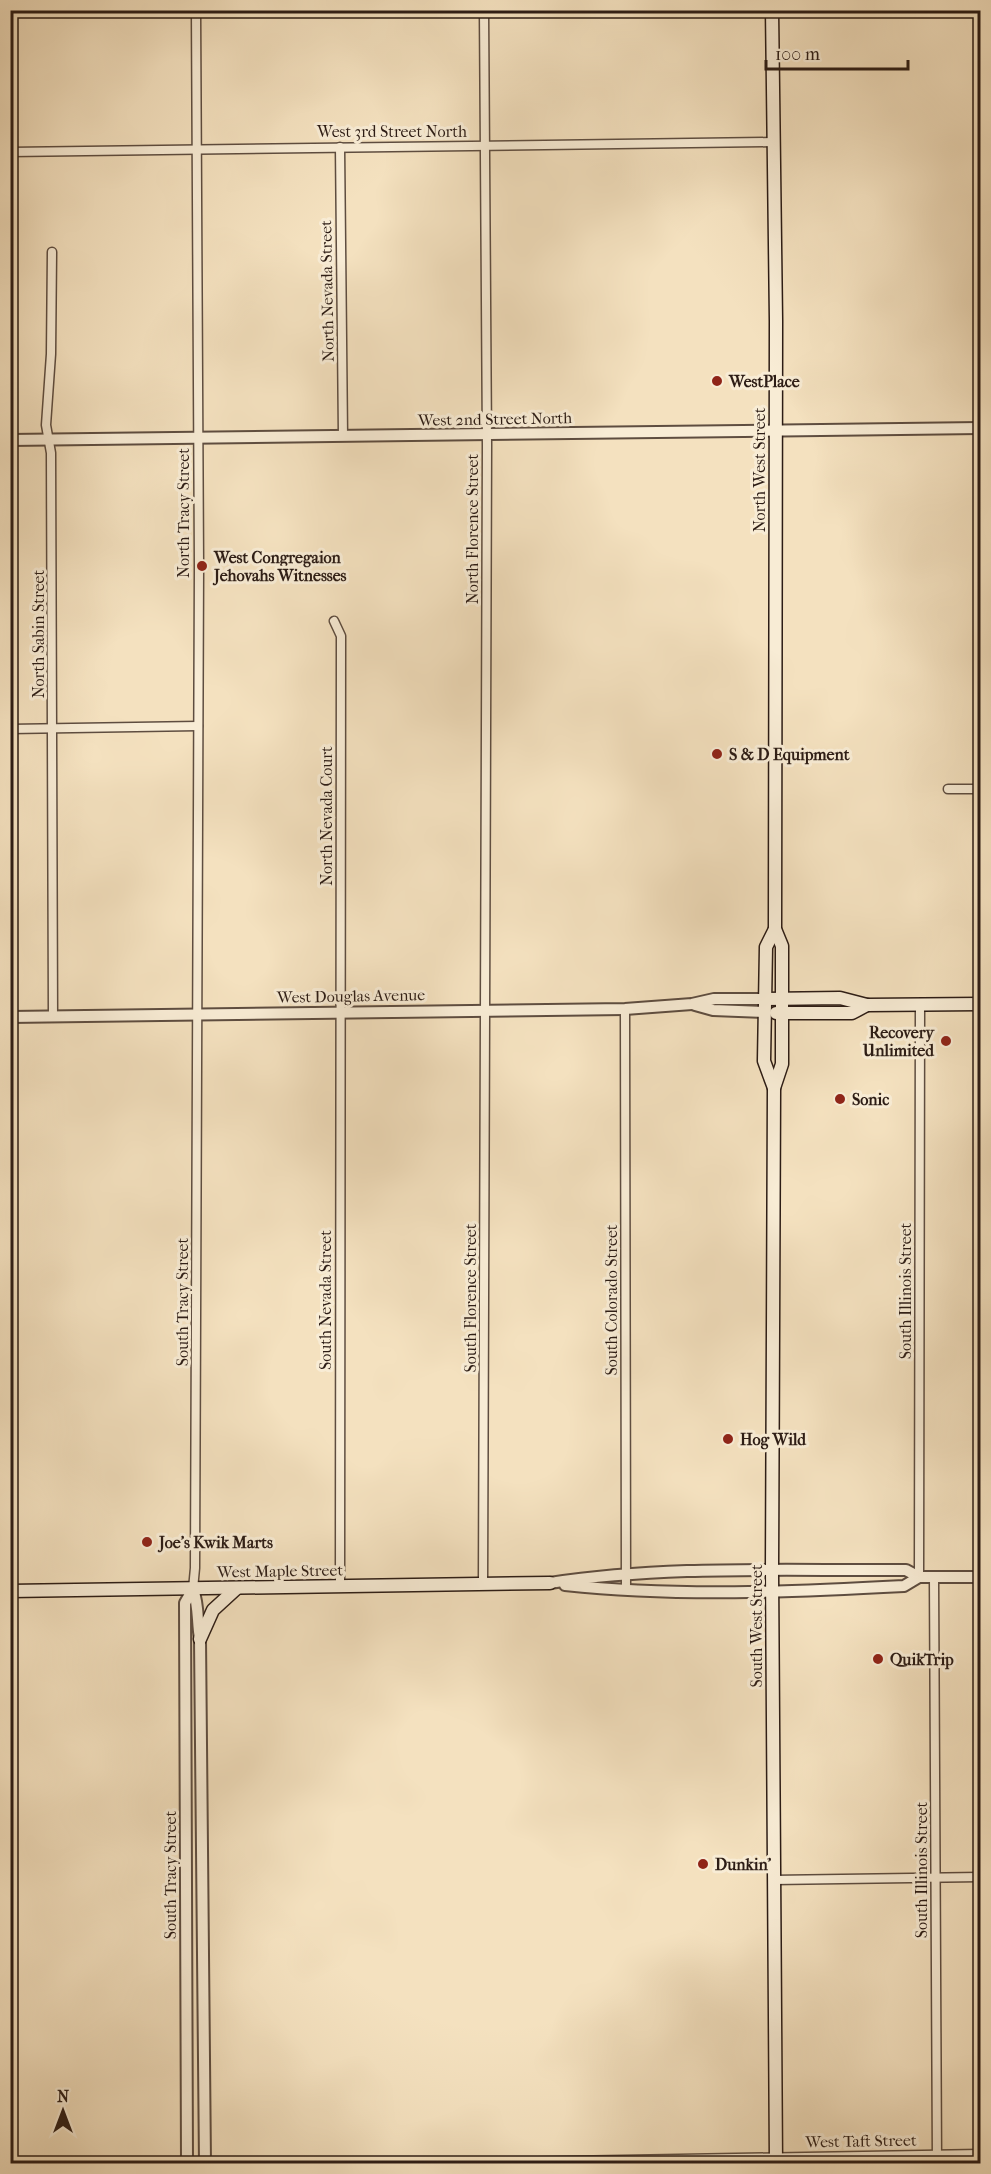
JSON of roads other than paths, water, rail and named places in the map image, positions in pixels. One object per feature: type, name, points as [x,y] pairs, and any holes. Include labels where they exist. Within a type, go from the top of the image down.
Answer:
[{"type":"main road","name":"North West Street","points":[[772,10],[775,929],[782,946],[782,998]]},
{"type":"main road","name":"North West Street","points":[[766,999],[766,947],[775,929]]},
{"type":"main road","name":"South West Street","points":[[776,2160],[772,1592],[774,1088],[782,1064],[782,998]]},
{"type":"main road","name":"West Douglas Avenue","points":[[766,999],[840,998],[867,1005],[981,1004]]},
{"type":"main road","name":"South West Street","points":[[766,999],[764,1060],[774,1088]]},
{"type":"main road","name":"West Douglas Avenue","points":[[765,1012],[852,1013],[867,1005]]},
{"type":"main road","name":"West Maple Street","points":[[10,1592],[550,1583]]},
{"type":"main road","points":[[200,1639],[213,1610],[237,1588]]},
{"type":"street","name":"North Tracy Street","points":[[196,10],[198,149],[197,1015]]},
{"type":"street","name":"North Florence Street","points":[[484,10],[487,434],[486,1011]]},
{"type":"street","name":"West 3rd Street North","points":[[10,152],[773,142]]},
{"type":"street","name":"North Nevada Street","points":[[340,147],[343,435]]},
{"type":"street","name":"North Sabin Street","points":[[52,252],[51,354],[46,424],[51,453],[53,1017]]},
{"type":"street","name":"West 2nd Street North","points":[[10,440],[981,428]]},
{"type":"street","name":"North Nevada Court","points":[[334,621],[341,636],[340,1013]]},
{"type":"street","points":[[10,729],[198,726]]},
{"type":"street","points":[[948,789],[981,789]]},
{"type":"street","name":"West Douglas Avenue","points":[[10,1017],[625,1010],[692,1004],[714,999],[766,999]]},
{"type":"street","name":"West Douglas Avenue","points":[[692,1004],[713,1010],[765,1012]]},
{"type":"street","name":"South Illinois Street","points":[[919,1577],[920,1005]]},
{"type":"street","name":"South Colorado Street","points":[[625,1010],[626,1590]]},
{"type":"street","name":"South Florence Street","points":[[483,1585],[486,1011]]},
{"type":"street","name":"South Nevada Street","points":[[340,1013],[340,1587]]},
{"type":"street","name":"South Tracy Street","points":[[197,1015],[194,1589],[198,1603],[200,1639],[205,2163]]},
{"type":"street","name":"West Maple Street","points":[[550,1583],[626,1573],[906,1570],[919,1577],[981,1577]]},
{"type":"street","points":[[698,1572],[698,1592]]},
{"type":"street","name":"West Maple Street","points":[[550,1583],[626,1590],[772,1592],[904,1586],[919,1577]]},
{"type":"street","name":"South Illinois Street","points":[[934,1577],[937,2159]]},
{"type":"street","name":"South Tracy Street","points":[[187,2163],[185,1603],[194,1589]]},
{"type":"street","points":[[774,1880],[981,1878]]},
{"type":"street","name":"West Taft Street","points":[[381,2163],[937,2159],[981,2154]]},
{"type":"place","name":"WestPlace","points":[[717,381]]},
{"type":"place","name":"West Congregaion Jehovahs Witnesses","points":[[202,566]]},
{"type":"place","name":"S & D Equipment","points":[[717,754]]},
{"type":"place","name":"Recovery Unlimited","points":[[946,1041]]},
{"type":"place","name":"Sonic","points":[[840,1099]]},
{"type":"place","name":"Hog Wild","points":[[728,1439]]},
{"type":"place","name":"Joe's Kwik Marts","points":[[147,1542]]},
{"type":"place","name":"QuikTrip","points":[[878,1659]]},
{"type":"place","name":"Dunkin'","points":[[703,1864]]}]
